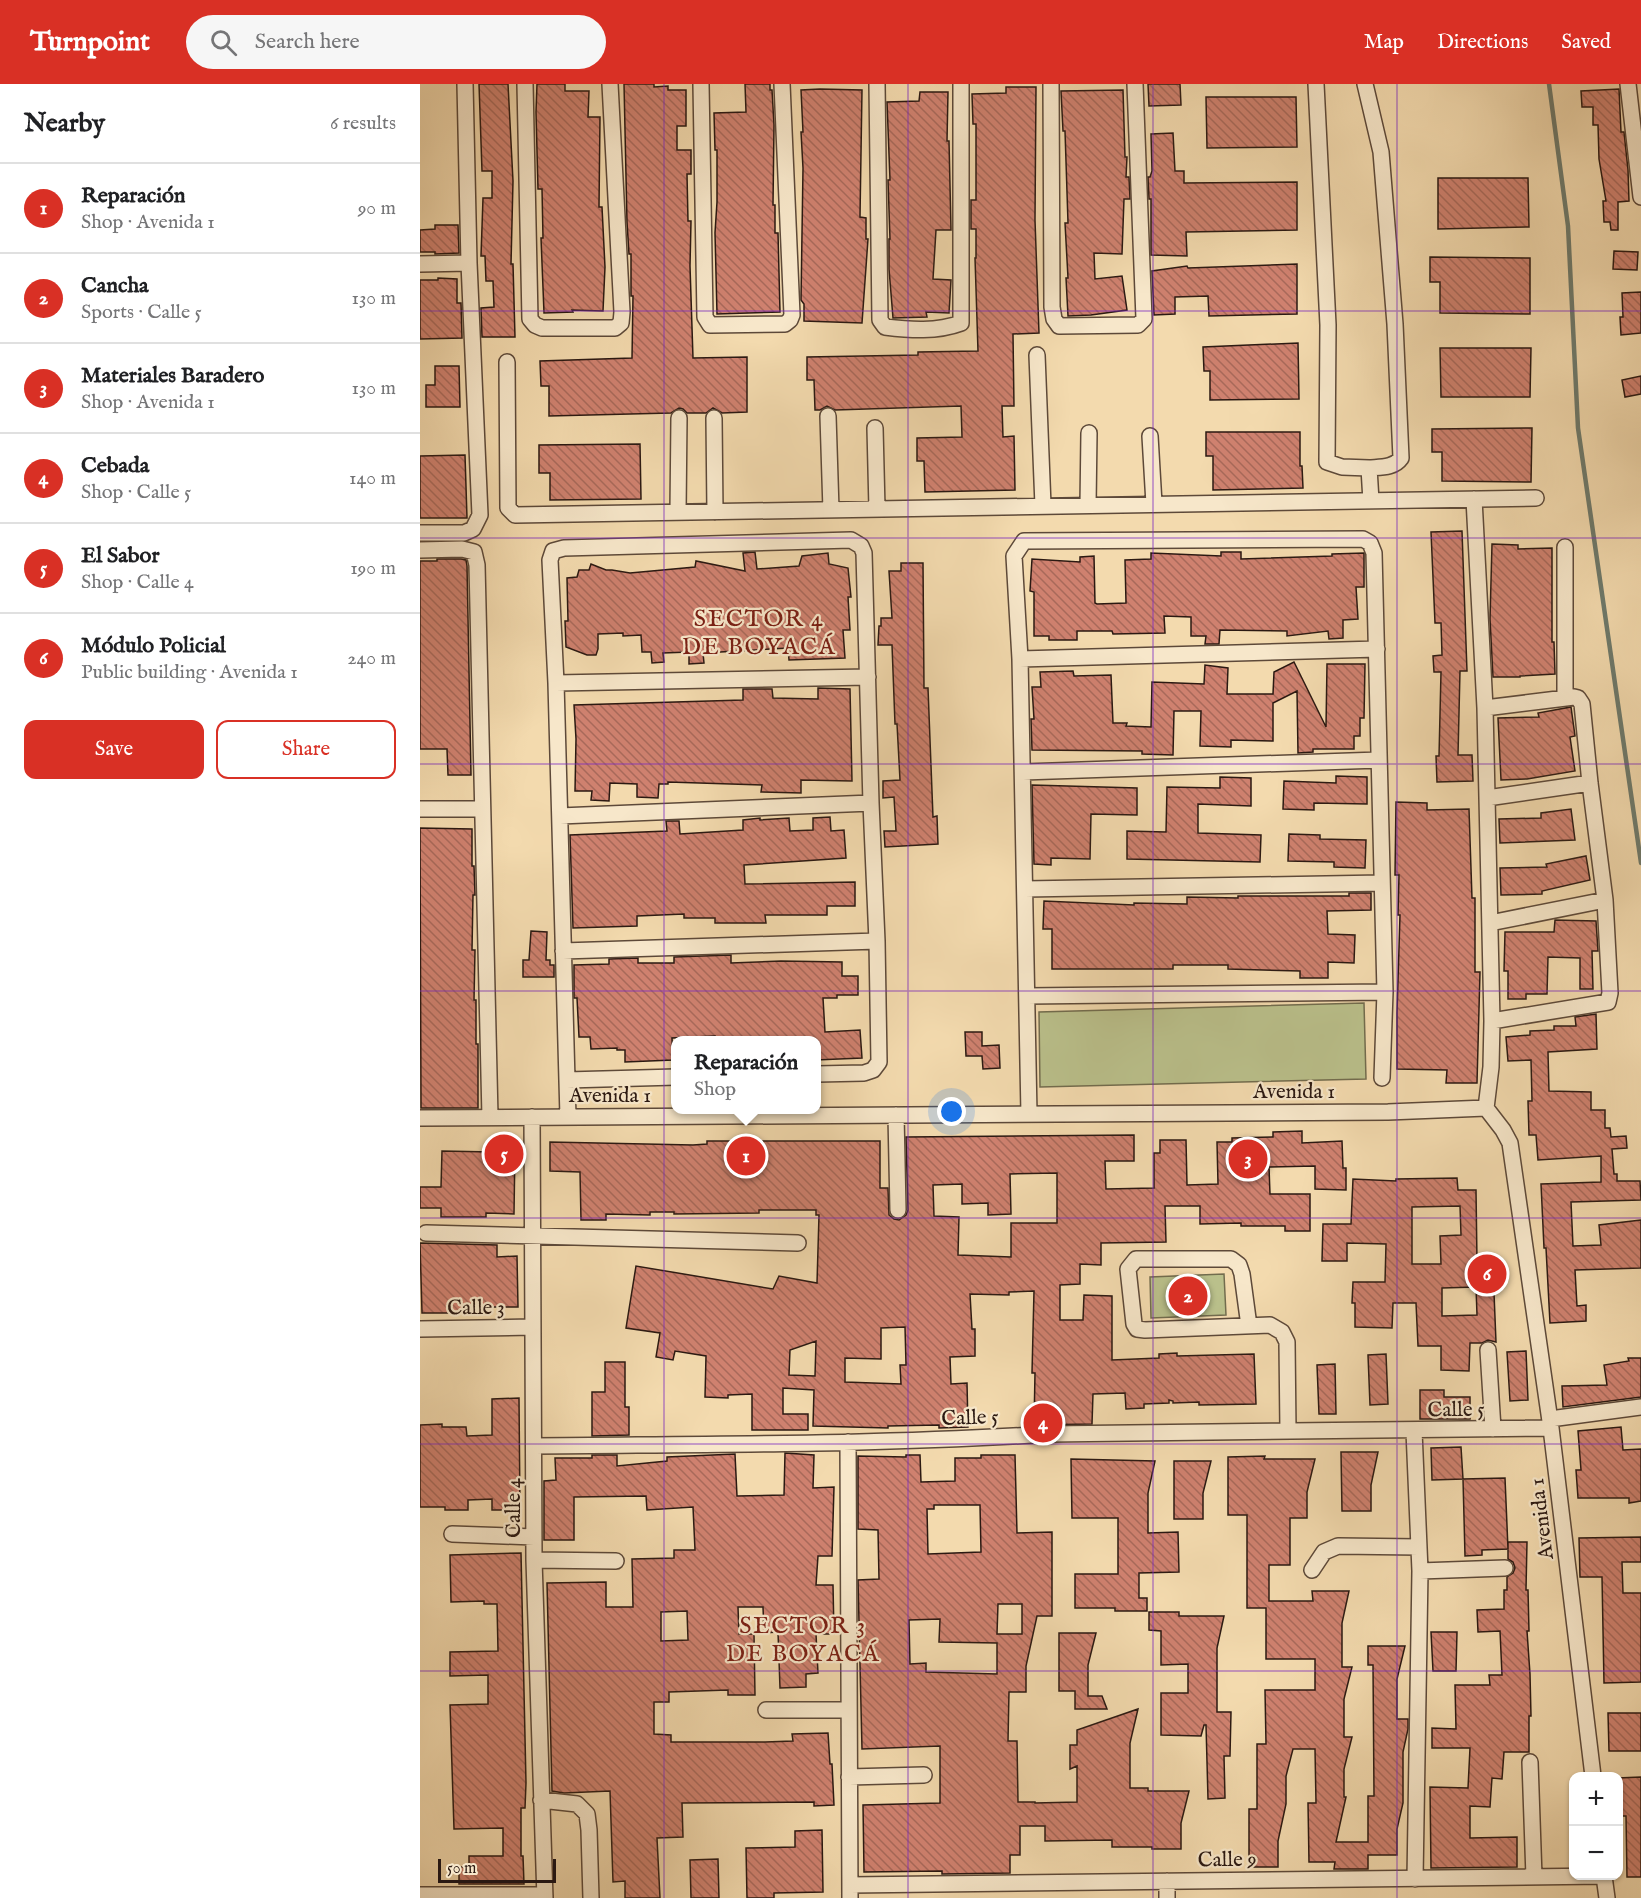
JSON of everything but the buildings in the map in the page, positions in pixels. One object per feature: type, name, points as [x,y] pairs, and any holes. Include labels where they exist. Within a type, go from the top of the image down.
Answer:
[{"type":"street","points":[[420,533],[464,533],[473,530],[480,515],[469,263],[465,84]]},
{"type":"street","points":[[525,84],[530,319],[542,328],[615,328],[621,323],[622,312],[610,84]]},
{"type":"street","points":[[701,84],[705,317],[710,325],[785,324],[792,315],[782,84]]},
{"type":"street","points":[[878,84],[880,320],[885,327],[903,329],[945,328],[961,323],[961,84]]},
{"type":"street","points":[[1051,84],[1052,307],[1054,319],[1059,326],[1138,325],[1144,319],[1135,84]]},
{"type":"street","points":[[1316,84],[1328,325],[1328,462],[1342,467],[1369,468],[1390,466],[1401,458],[1395,324],[1381,152],[1365,84]]},
{"type":"street","points":[[1628,84],[1641,197]]},
{"type":"street","points":[[420,264],[469,263]]},
{"type":"street","points":[[1037,355],[1043,506]]},
{"type":"street","points":[[507,362],[508,508],[515,515],[1536,498]]},
{"type":"street","points":[[828,416],[831,510]]},
{"type":"street","points":[[678,512],[679,418]]},
{"type":"street","points":[[714,418],[714,512]]},
{"type":"street","points":[[875,428],[877,509]]},
{"type":"street","points":[[1088,506],[1089,433]]},
{"type":"street","points":[[1150,436],[1154,504]]},
{"type":"street","points":[[1369,468],[1371,501]]},
{"type":"street","points":[[1474,499],[1485,708],[1492,1021],[1491,1067],[1486,1108]]},
{"type":"street","points":[[1029,1114],[1020,659],[1014,556],[1024,541],[1363,539],[1370,543],[1374,553],[1385,992],[1382,1078]]},
{"type":"street","points":[[568,1117],[556,683],[550,560],[553,551],[564,548],[851,540],[861,546],[864,553],[879,1062],[873,1070],[864,1072],[821,1074]]},
{"type":"street","points":[[1565,698],[1566,548]]},
{"type":"street","points":[[420,550],[462,549],[474,552],[477,565],[490,1117]]},
{"type":"street","points":[[1020,659],[1377,649]]},
{"type":"street","points":[[556,683],[868,677]]},
{"type":"street","points":[[1485,708],[1565,698],[1578,698],[1582,704],[1605,900],[1610,993],[1608,1002],[1492,1021]]},
{"type":"street","points":[[1023,772],[1379,760]]},
{"type":"street","points":[[1487,798],[1590,783]]},
{"type":"street","points":[[560,816],[871,803]]},
{"type":"street","points":[[420,809],[482,809]]},
{"type":"street","points":[[1025,889],[1382,883]]},
{"type":"street","points":[[1490,923],[1605,900]]},
{"type":"street","points":[[563,951],[877,941]]},
{"type":"street","points":[[1027,996],[1385,992]]},
{"type":"street","points":[[567,1080],[671,1077]]},
{"type":"street","name":"Avenida 1","points":[[420,1118],[1388,1112],[1486,1108],[1510,1143],[1551,1423],[1593,1772]]},
{"type":"street","points":[[896,1115],[898,1210]]},
{"type":"street","name":"Calle 4","points":[[532,1117],[534,1560],[545,1897]]},
{"type":"street","points":[[426,1233],[798,1243]]},
{"type":"street","points":[[1249,1326],[1242,1275],[1239,1265],[1231,1259],[1136,1259],[1128,1269],[1134,1324],[1137,1329],[1145,1330],[1249,1326],[1270,1325],[1282,1332],[1287,1342],[1288,1431]]},
{"type":"street","name":"Calle 3","points":[[420,1329],[532,1327]]},
{"type":"street","points":[[1488,1350],[1493,1429]]},
{"type":"street","name":"Calle 5","points":[[534,1446],[848,1442],[1049,1434],[1493,1429],[1551,1423],[1641,1407]]},
{"type":"street","points":[[1414,1431],[1420,1571],[1415,1879]]},
{"type":"street","points":[[848,1442],[850,1891]]},
{"type":"street","points":[[452,1534],[534,1537]]},
{"type":"street","points":[[1312,1570],[1324,1551],[1338,1546],[1419,1546]]},
{"type":"street","points":[[534,1560],[616,1561]]},
{"type":"street","points":[[1420,1571],[1505,1568]]},
{"type":"street","points":[[766,1710],[848,1710]]},
{"type":"street","points":[[1530,1762],[1534,1877]]},
{"type":"street","points":[[849,1777],[924,1775]]},
{"type":"street","points":[[541,1800],[577,1804],[587,1814],[591,1898]]},
{"type":"street","name":"Calle 9","points":[[850,1891],[1167,1881],[1569,1876]]},
{"type":"street","points":[[1605,1880],[1607,1898]]},
{"type":"street","points":[[1167,1881],[1167,1898]]},
{"type":"street","points":[[420,1894],[545,1897]]},
{"type":"green space","points":[[1364,1003],[1366,1079],[1040,1087],[1039,1012]]},
{"type":"green space","points":[[1224,1274],[1226,1315],[1151,1318],[1150,1277]]},
{"type":"waterway","points":[[1549,84],[1568,226],[1578,428],[1641,863]]},
{"type":"place","name":"El Sabor","points":[[504,1154]]},
{"type":"place","name":"Reparación","points":[[746,1156]]},
{"type":"place","name":"Materiales Baradero","points":[[1248,1159]]},
{"type":"place","name":"Módulo Policial","points":[[1487,1274]]},
{"type":"place","name":"Cancha","points":[[1188,1296]]},
{"type":"place","name":"Cebada","points":[[1043,1423]]},
{"type":"district","name":"SECTOR 4 DE BOYACÁ","points":[[759,632]]},
{"type":"district","name":"SECTOR 3 DE BOYACÁ","points":[[803,1639]]}]
